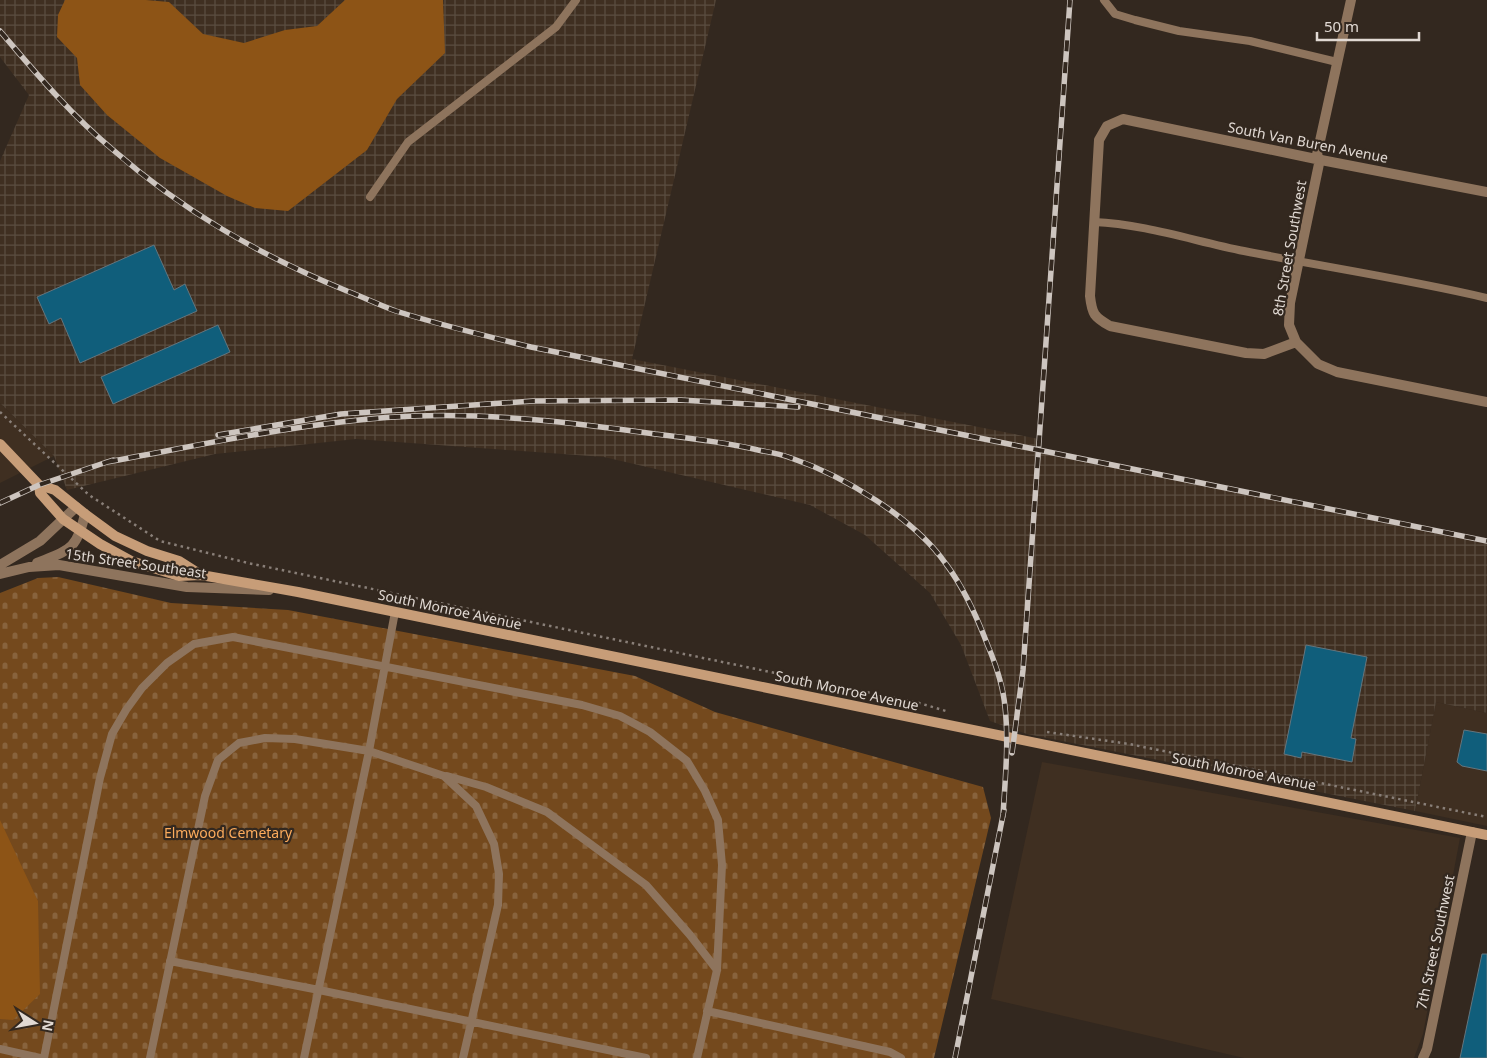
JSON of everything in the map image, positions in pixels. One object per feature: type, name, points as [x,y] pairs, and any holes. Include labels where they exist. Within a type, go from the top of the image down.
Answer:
[{"type":"main road","name":"South Monroe Avenue","points":[[0,444],[39,485],[56,490],[115,536],[147,551],[179,560],[202,575]]},
{"type":"main road","name":"South Monroe Avenue","points":[[39,485],[40,493],[63,519],[81,532],[131,561],[179,576],[202,575],[298,592],[1487,835]]},
{"type":"street","name":"8th Street Southwest","points":[[1296,342],[1289,325],[1290,304],[1337,62],[1351,0]]},
{"type":"street","name":"South Van Buren Avenue","points":[[1094,222],[1099,140],[1107,126],[1123,119],[1487,192]]},
{"type":"street","points":[[1094,222],[1090,296],[1092,311],[1097,319],[1110,326],[1246,353],[1264,354],[1296,342],[1318,364],[1337,372],[1487,402]]},
{"type":"street","points":[[0,565],[40,541],[63,519],[81,511]]},
{"type":"street","name":"15th Street Southeast","points":[[29,567],[73,546],[81,532],[81,511]]},
{"type":"street","name":"15th Street Southeast","points":[[0,574],[29,567],[59,565],[187,587],[298,592]]},
{"type":"street","name":"7th Street Southwest","points":[[1423,1058],[1429,1040],[1472,832]]},
{"type":"lane","points":[[370,197],[408,142],[556,27],[576,0]]},
{"type":"lane","points":[[1104,0],[1115,14],[1135,20],[1180,31],[1250,41],[1337,62]]},
{"type":"lane","points":[[1094,222],[1154,231],[1487,298]]},
{"type":"lane","points":[[304,1058],[369,751],[395,612]]},
{"type":"lane","points":[[44,1058],[100,778],[112,734],[142,688],[167,663],[194,644],[233,637],[582,705],[620,716],[650,732],[687,761],[705,791],[718,820],[722,865],[717,970],[698,1058]]},
{"type":"lane","points":[[150,1058],[205,796],[218,760],[239,743],[265,738],[295,739],[369,751],[444,776],[486,787],[547,812],[646,885],[690,935],[717,970]]},
{"type":"lane","points":[[444,776],[476,806],[494,844],[499,874],[498,905],[463,1058]]},
{"type":"lane","points":[[170,961],[646,1058]]},
{"type":"lane","points":[[707,1012],[890,1052],[901,1058]]},
{"type":"lane","points":[[0,1049],[40,1058]]},
{"type":"path","points":[[0,412],[89,495],[160,541],[248,564],[919,703],[946,711]]},
{"type":"path","points":[[1043,731],[1129,744],[1487,817]]},
{"type":"shaded area","points":[[0,0],[716,0],[632,359],[1039,439],[1039,450],[1487,541],[1487,713],[1436,702],[1415,811],[1027,734],[990,721],[961,645],[930,593],[865,535],[810,505],[604,457],[356,439],[215,454],[67,490],[54,456],[0,403],[0,161],[29,95],[0,57]]},
{"type":"shaded area","points":[[65,0],[146,0],[169,2],[203,34],[244,43],[285,30],[317,26],[345,0],[443,0],[445,53],[397,99],[367,150],[288,211],[255,208],[227,196],[160,158],[107,115],[80,85],[77,58],[57,37],[58,15]]},
{"type":"shaded area","points":[[0,403],[54,456],[0,483]]},
{"type":"shaded area","points":[[1436,702],[1487,713],[1487,826],[1415,811]]},
{"type":"shaded area","points":[[1042,762],[1460,838],[1423,1034],[1414,1058],[1244,1058],[991,999]]},
{"type":"shaded area","points":[[0,820],[38,901],[40,994],[13,1020],[0,1019]]},
{"type":"green space","name":"Elmwood Cemetary","points":[[58,577],[171,603],[288,610],[635,676],[715,712],[983,787],[991,818],[934,1058],[0,1058],[0,593],[38,578]]},
{"type":"building","points":[[154,245],[174,290],[185,284],[197,311],[80,363],[61,318],[49,324],[37,297]]},
{"type":"building","points":[[218,325],[230,352],[113,404],[101,377]]},
{"type":"building","points":[[1306,645],[1367,657],[1351,738],[1356,739],[1352,762],[1302,752],[1301,758],[1284,754]]},
{"type":"building","points":[[1464,730],[1487,734],[1487,771],[1462,766],[1457,762]]},
{"type":"building","points":[[1482,954],[1487,954],[1487,1058],[1460,1058]]},
{"type":"railway","points":[[1012,753],[1023,670],[1070,0]]},
{"type":"railway","points":[[0,31],[53,92],[97,136],[139,171],[194,212],[253,247],[283,262],[396,311],[446,326],[531,347],[1487,541]]},
{"type":"railway","points":[[218,435],[341,414],[533,401],[681,400],[798,407]]},
{"type":"railway","points":[[107,462],[337,422],[444,415],[505,417],[694,439],[775,453],[812,466],[855,487],[876,500],[916,531],[953,573],[970,603],[994,660],[1004,699],[1007,748],[1003,816]]},
{"type":"railway","points":[[0,503],[39,485],[113,460]]},
{"type":"railway","points":[[955,1058],[1004,810]]}]
